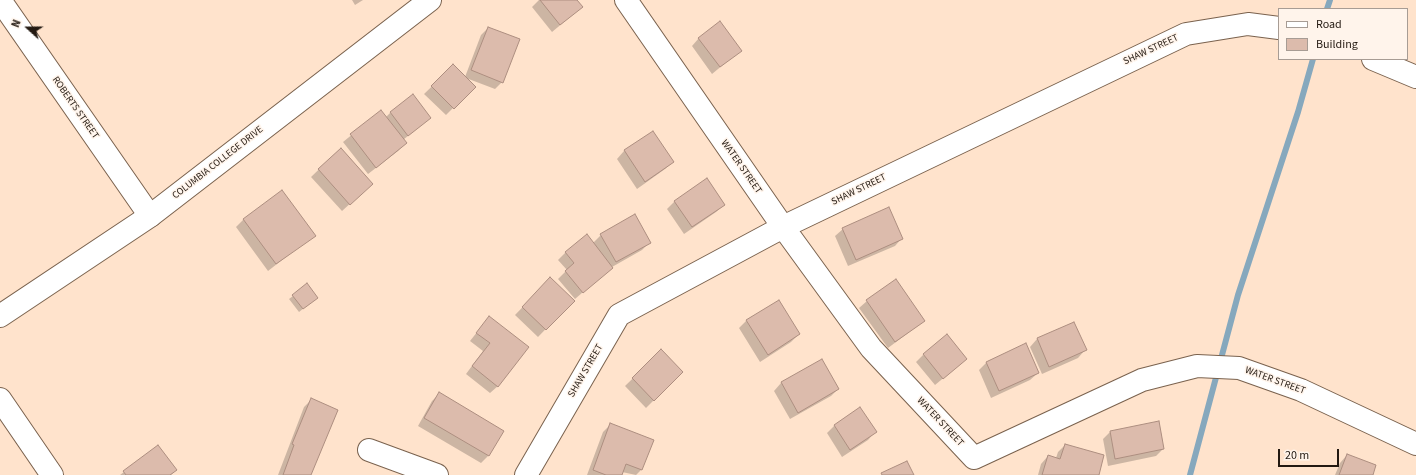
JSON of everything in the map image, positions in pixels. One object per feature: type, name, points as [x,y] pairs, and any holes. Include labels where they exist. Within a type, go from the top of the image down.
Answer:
[{"type":"street","name":"ROBERTS STREET","points":[[0,0],[150,216]]},
{"type":"street","name":"COLUMBIA COLLEGE DRIVE","points":[[0,316],[150,216],[430,0]]},
{"type":"street","name":"WATER STREET","points":[[626,0],[783,226],[871,348],[976,467],[1142,380],[1198,366],[1239,368],[1301,390],[1416,444]]},
{"type":"street","name":"SHAW STREET","points":[[526,475],[619,315],[783,226],[1186,34],[1248,24],[1278,28]]},
{"type":"street","points":[[1375,60],[1416,77]]},
{"type":"street","points":[[0,399],[52,475]]},
{"type":"street","points":[[369,450],[437,475]]},
{"type":"building","points":[[540,0],[577,0],[583,7],[560,25]]},
{"type":"building","points":[[720,21],[742,51],[720,67],[698,38]]},
{"type":"building","points":[[488,27],[520,39],[503,83],[471,70]]},
{"type":"building","points":[[453,64],[476,87],[454,109],[431,86]]},
{"type":"building","points":[[413,94],[431,118],[408,136],[390,112]]},
{"type":"building","points":[[381,110],[407,143],[376,168],[350,134]]},
{"type":"building","points":[[653,131],[674,162],[645,182],[624,150]]},
{"type":"building","points":[[341,148],[373,184],[350,205],[318,169]]},
{"type":"building","points":[[707,178],[725,205],[692,227],[674,201]]},
{"type":"building","points":[[282,190],[316,236],[276,264],[243,219]]},
{"type":"building","points":[[889,207],[903,239],[856,260],[842,228]]},
{"type":"building","points":[[635,214],[651,243],[616,262],[600,234]]},
{"type":"building","points":[[587,234],[613,268],[583,293],[565,271],[574,263],[565,252]]},
{"type":"building","points":[[550,277],[575,301],[546,330],[522,307]]},
{"type":"building","points":[[896,279],[925,321],[895,342],[866,300]]},
{"type":"building","points":[[307,283],[318,298],[303,309],[292,295]]},
{"type":"building","points":[[779,300],[800,334],[768,355],[746,320]]},
{"type":"building","points":[[489,316],[529,347],[498,387],[472,366],[490,343],[476,333]]},
{"type":"building","points":[[1074,322],[1087,350],[1049,367],[1037,338]]},
{"type":"building","points":[[947,334],[967,359],[943,379],[923,354]]},
{"type":"building","points":[[1026,343],[1039,373],[999,391],[986,362]]},
{"type":"building","points":[[661,349],[683,372],[654,401],[632,378]]},
{"type":"building","points":[[822,359],[839,389],[798,413],[781,382]]},
{"type":"building","points":[[439,392],[504,431],[489,456],[424,418]]},
{"type":"building","points":[[311,398],[338,410],[311,475],[283,475],[294,445],[292,444]]},
{"type":"building","points":[[860,407],[877,432],[850,450],[834,425]]},
{"type":"building","points":[[1159,421],[1164,449],[1115,459],[1110,431]]},
{"type":"building","points":[[610,423],[654,440],[642,470],[626,464],[622,475],[606,475],[593,470]]},
{"type":"building","points":[[1065,444],[1104,455],[1099,475],[1042,475],[1048,455],[1060,459]]},
{"type":"building","points":[[158,445],[177,470],[170,475],[126,475],[123,471]]},
{"type":"building","points":[[1347,454],[1376,465],[1373,475],[1339,475]]},
{"type":"building","points":[[907,461],[914,475],[882,475],[881,473]]},
{"type":"waterway","points":[[1327,8],[1330,0]]},
{"type":"waterway","points":[[1190,475],[1238,295],[1298,112],[1313,60]]}]
